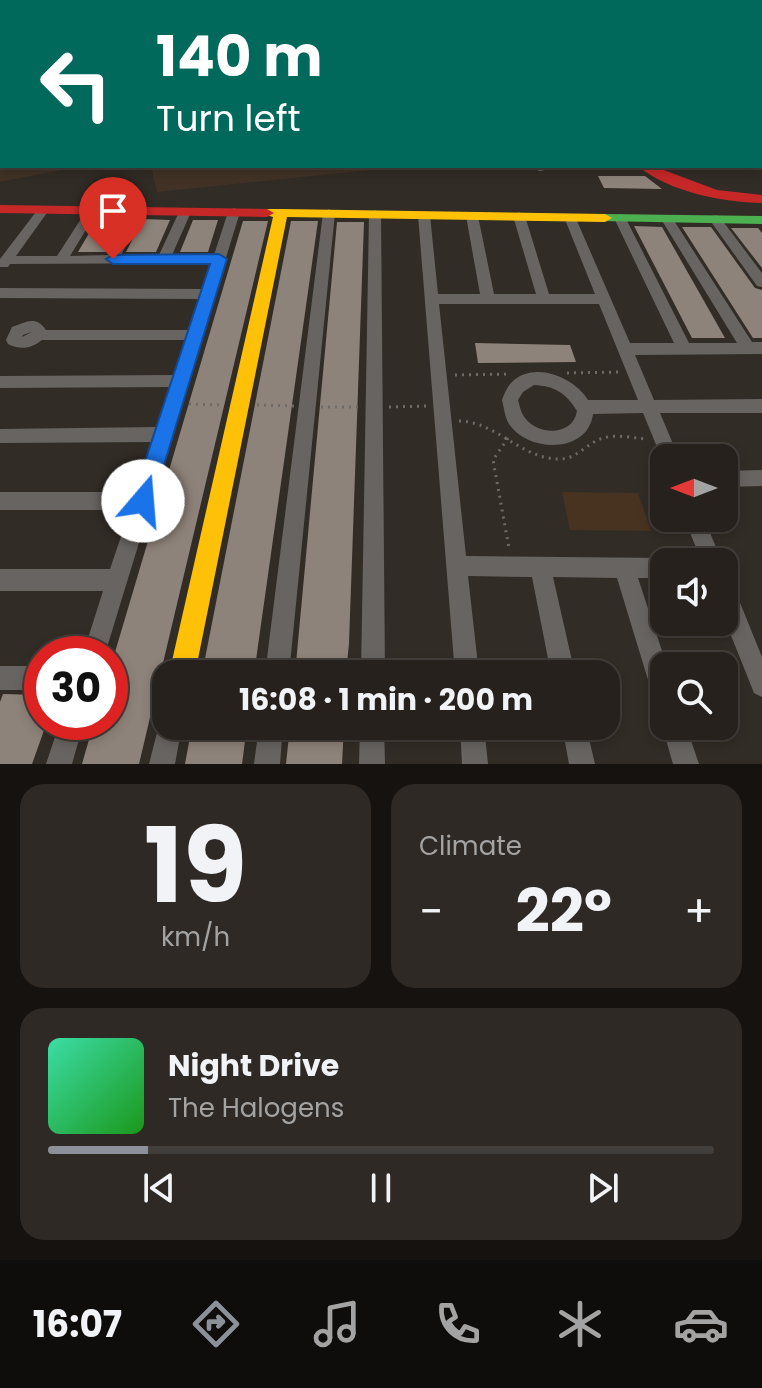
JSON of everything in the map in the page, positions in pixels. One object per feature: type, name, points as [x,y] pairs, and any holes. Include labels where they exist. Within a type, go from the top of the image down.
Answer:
[{"type":"street","points":[[648,168],[693,190],[719,198],[762,199]]},
{"type":"street","points":[[661,168],[713,189],[762,199]]},
{"type":"street","points":[[0,209],[762,220]]},
{"type":"street","points":[[3,264],[43,210]]},
{"type":"street","points":[[61,259],[92,210]]},
{"type":"street","points":[[113,259],[138,211]]},
{"type":"street","points":[[164,259],[185,212]]},
{"type":"street","points":[[100,636],[234,212]]},
{"type":"street","points":[[185,660],[281,213]]},
{"type":"street","points":[[279,660],[329,213]]},
{"type":"street","points":[[373,660],[375,214]]},
{"type":"street","points":[[424,215],[466,660]]},
{"type":"street","points":[[472,216],[488,299]]},
{"type":"street","points":[[519,216],[544,299]]},
{"type":"street","points":[[570,217],[664,444]]},
{"type":"street","points":[[620,218],[684,348]]},
{"type":"street","points":[[667,219],[755,348]]},
{"type":"street","points":[[715,219],[762,283]]},
{"type":"street","points":[[3,264],[61,259],[219,259]]},
{"type":"street","points":[[0,293],[208,294]]},
{"type":"street","points":[[432,299],[604,299]]},
{"type":"street","points":[[7,334],[23,343],[39,335],[195,335]]},
{"type":"street","points":[[624,349],[755,348]]},
{"type":"street","points":[[531,379],[549,379],[567,387],[584,407],[583,423],[579,429],[565,438],[545,438],[521,426],[513,415],[510,400],[517,387],[531,379]]},
{"type":"street","points":[[0,382],[181,381]]},
{"type":"street","points":[[584,407],[762,406]]},
{"type":"street","points":[[0,436],[164,434]]},
{"type":"street","points":[[738,481],[759,484]]},
{"type":"street","points":[[0,501],[143,501]]},
{"type":"street","points":[[457,566],[650,568]]},
{"type":"street","points":[[540,567],[560,660]]},
{"type":"street","points":[[624,568],[651,652]]},
{"type":"street","points":[[0,580],[117,580]]},
{"type":"street","points":[[738,626],[762,685]]},
{"type":"street","points":[[0,678],[24,678]]},
{"type":"street","points":[[59,764],[66,740]]},
{"type":"street","points":[[162,764],[167,740]]},
{"type":"street","points":[[267,764],[270,740]]},
{"type":"street","points":[[372,740],[372,764]]},
{"type":"street","points":[[473,740],[475,764]]},
{"type":"street","points":[[577,740],[582,764]]},
{"type":"street","points":[[678,740],[686,764]]},
{"type":"path","points":[[513,567],[493,460],[507,439],[521,426]]},
{"type":"shaded area","points":[[0,168],[68,168],[67,169],[0,182]]},
{"type":"shaded area","points":[[151,168],[391,168],[157,192]]},
{"type":"shaded area","points":[[562,492],[638,493],[650,528],[650,531],[570,530]]},
{"type":"building","points":[[598,176],[645,176],[662,189],[604,188]]},
{"type":"building","points":[[98,218],[124,219],[106,252],[78,252]]},
{"type":"building","points":[[143,219],[170,220],[156,252],[126,252]]},
{"type":"building","points":[[193,220],[218,220],[208,252],[180,252]]},
{"type":"building","points":[[243,221],[268,221],[164,660],[152,660],[152,709],[139,764],[82,764],[89,740],[128,740],[128,636],[120,636]]},
{"type":"building","points":[[291,221],[318,221],[256,660],[205,660]]},
{"type":"building","points":[[337,222],[364,222],[347,660],[296,660]]},
{"type":"building","points":[[634,226],[662,227],[725,338],[692,338]]},
{"type":"building","points":[[682,227],[711,227],[755,288],[762,290],[762,338],[753,338]]},
{"type":"building","points":[[731,228],[758,228],[762,233],[762,268]]},
{"type":"building","points":[[475,343],[570,345],[576,362],[478,363]]},
{"type":"building","points":[[3,694],[24,695],[24,740],[41,740],[32,764],[0,764],[0,702]]},
{"type":"building","points":[[189,740],[245,740],[242,764],[185,764]]},
{"type":"building","points":[[289,740],[343,740],[342,764],[286,764]]},
{"type":"traffic: fast","points":[[605,218],[762,220]]},
{"type":"traffic: slow","points":[[267,213],[605,218]]},
{"type":"traffic: slow","points":[[185,660],[281,213]]},
{"type":"traffic: jam","points":[[648,168],[701,190],[730,197],[762,199]]},
{"type":"traffic: jam","points":[[0,209],[267,213]]},
{"type":"route","points":[[113,259],[219,259],[143,501]]}]
